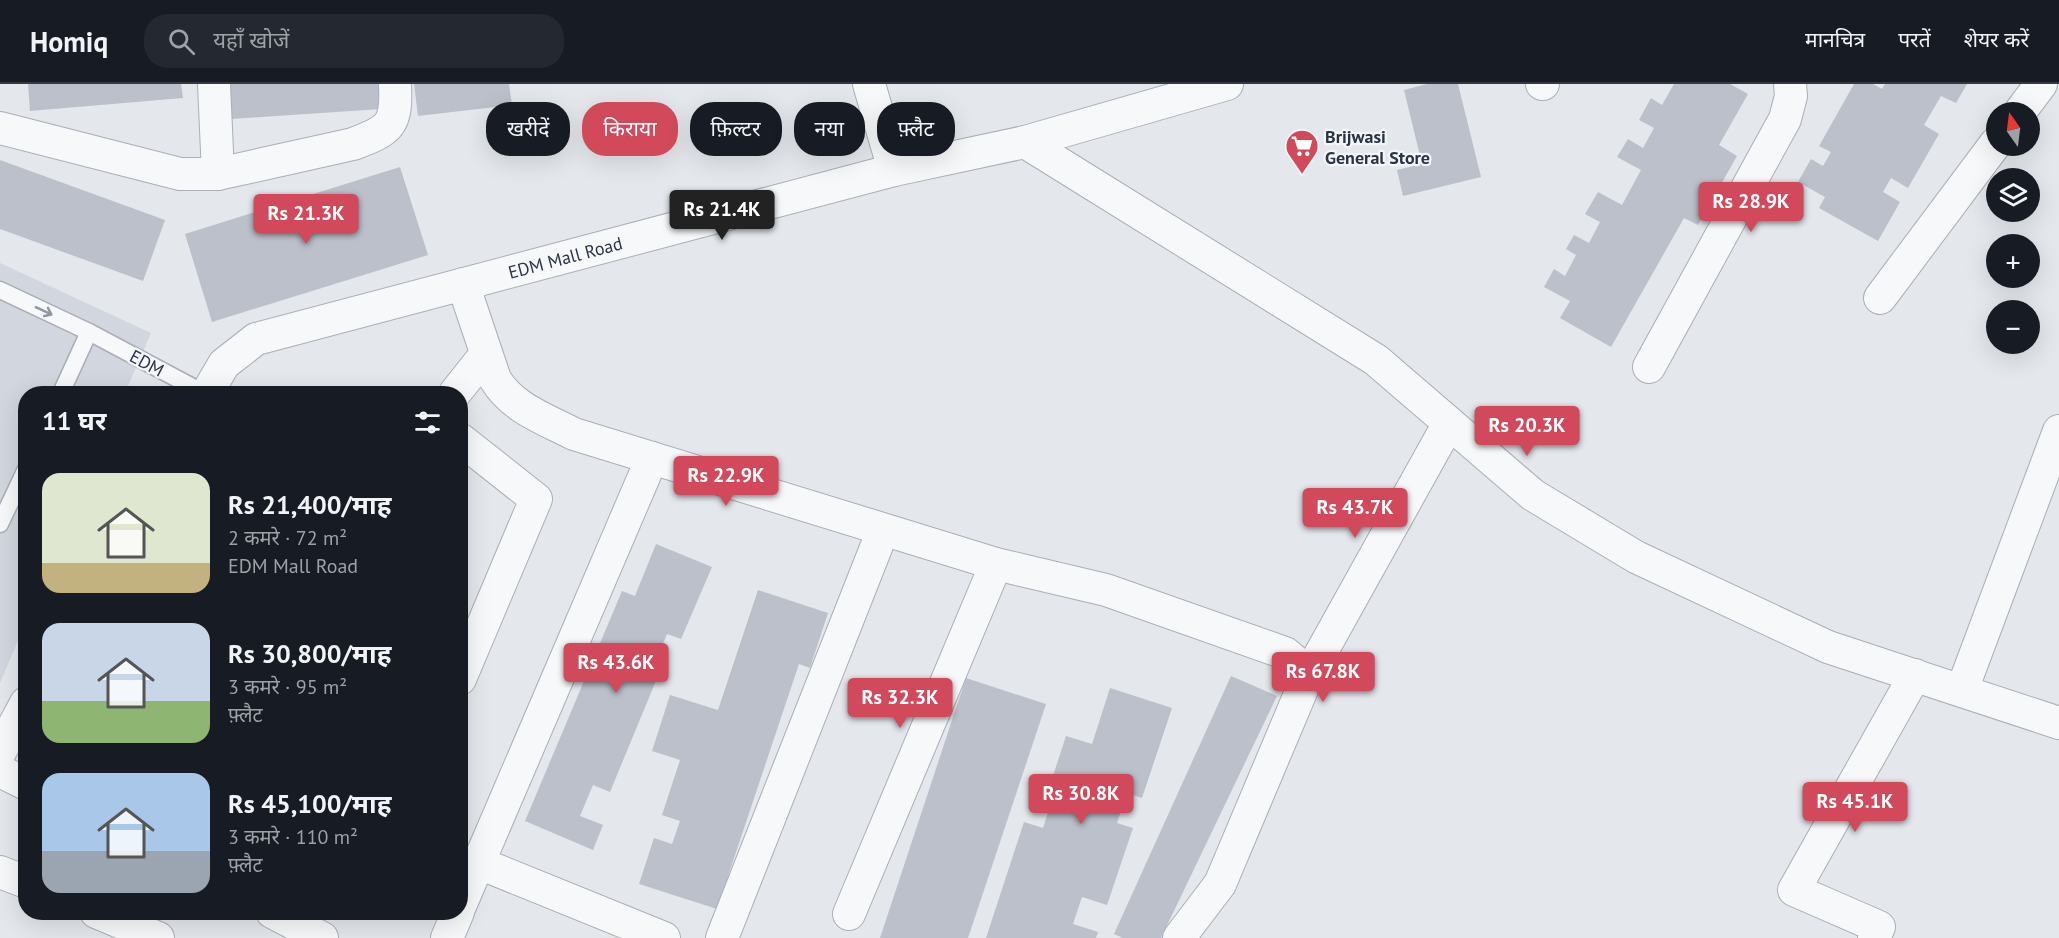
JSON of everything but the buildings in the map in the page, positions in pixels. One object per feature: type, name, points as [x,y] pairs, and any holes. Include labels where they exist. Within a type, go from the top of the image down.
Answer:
[{"type":"street","points":[[214,84],[219,174]]},
{"type":"street","points":[[0,105],[0,128],[180,174],[219,174],[353,144],[370,138],[387,127],[396,111],[395,84]]},
{"type":"street","points":[[869,84],[894,170]]},
{"type":"street","name":"EDM Mall Road","points":[[210,386],[224,364],[256,339],[894,170],[1025,142],[1227,84]]},
{"type":"street","points":[[1649,367],[1785,119],[1791,96],[1790,84]]},
{"type":"street","points":[[2028,102],[2041,84]]},
{"type":"street","points":[[1025,142],[1376,360],[1533,495],[1636,557],[1828,647],[2059,723]]},
{"type":"street","points":[[1880,298],[1986,156]]},
{"type":"street","points":[[463,284],[495,379],[503,392],[513,402],[574,434],[996,564],[1106,590],[1285,653],[1298,664],[1306,680]]},
{"type":"street","points":[[461,386],[486,354]]},
{"type":"street","points":[[1179,938],[1220,884],[1306,680],[1449,423]]},
{"type":"street","points":[[1962,690],[2059,431]]},
{"type":"street","points":[[468,445],[536,500],[468,660]]},
{"type":"street","points":[[468,888],[652,459]]},
{"type":"street","points":[[722,938],[883,530]]},
{"type":"street","points":[[849,914],[996,564]]},
{"type":"street","points":[[1874,938],[1879,927],[1794,890],[1915,675]]},
{"type":"street","points":[[0,752],[18,718]]},
{"type":"street","points":[[0,771],[18,780]]},
{"type":"street","points":[[479,863],[664,938]]},
{"type":"street","points":[[0,872],[18,879]]},
{"type":"street","points":[[115,920],[158,938]]},
{"type":"street","points":[[287,920],[322,938]]},
{"type":"street","points":[[447,938],[455,920]]},
{"type":"lane","name":"EDM","points":[[0,290],[89,332],[193,386]]},
{"type":"lane","points":[[64,386],[89,332]]},
{"type":"lane","points":[[0,524],[18,486]]},
{"type":"shaded area","points":[[0,263],[151,333],[128,386],[18,386],[18,641],[0,683]]},
{"type":"place","name":"Brijwasi General Store","points":[[1302,175]]}]
